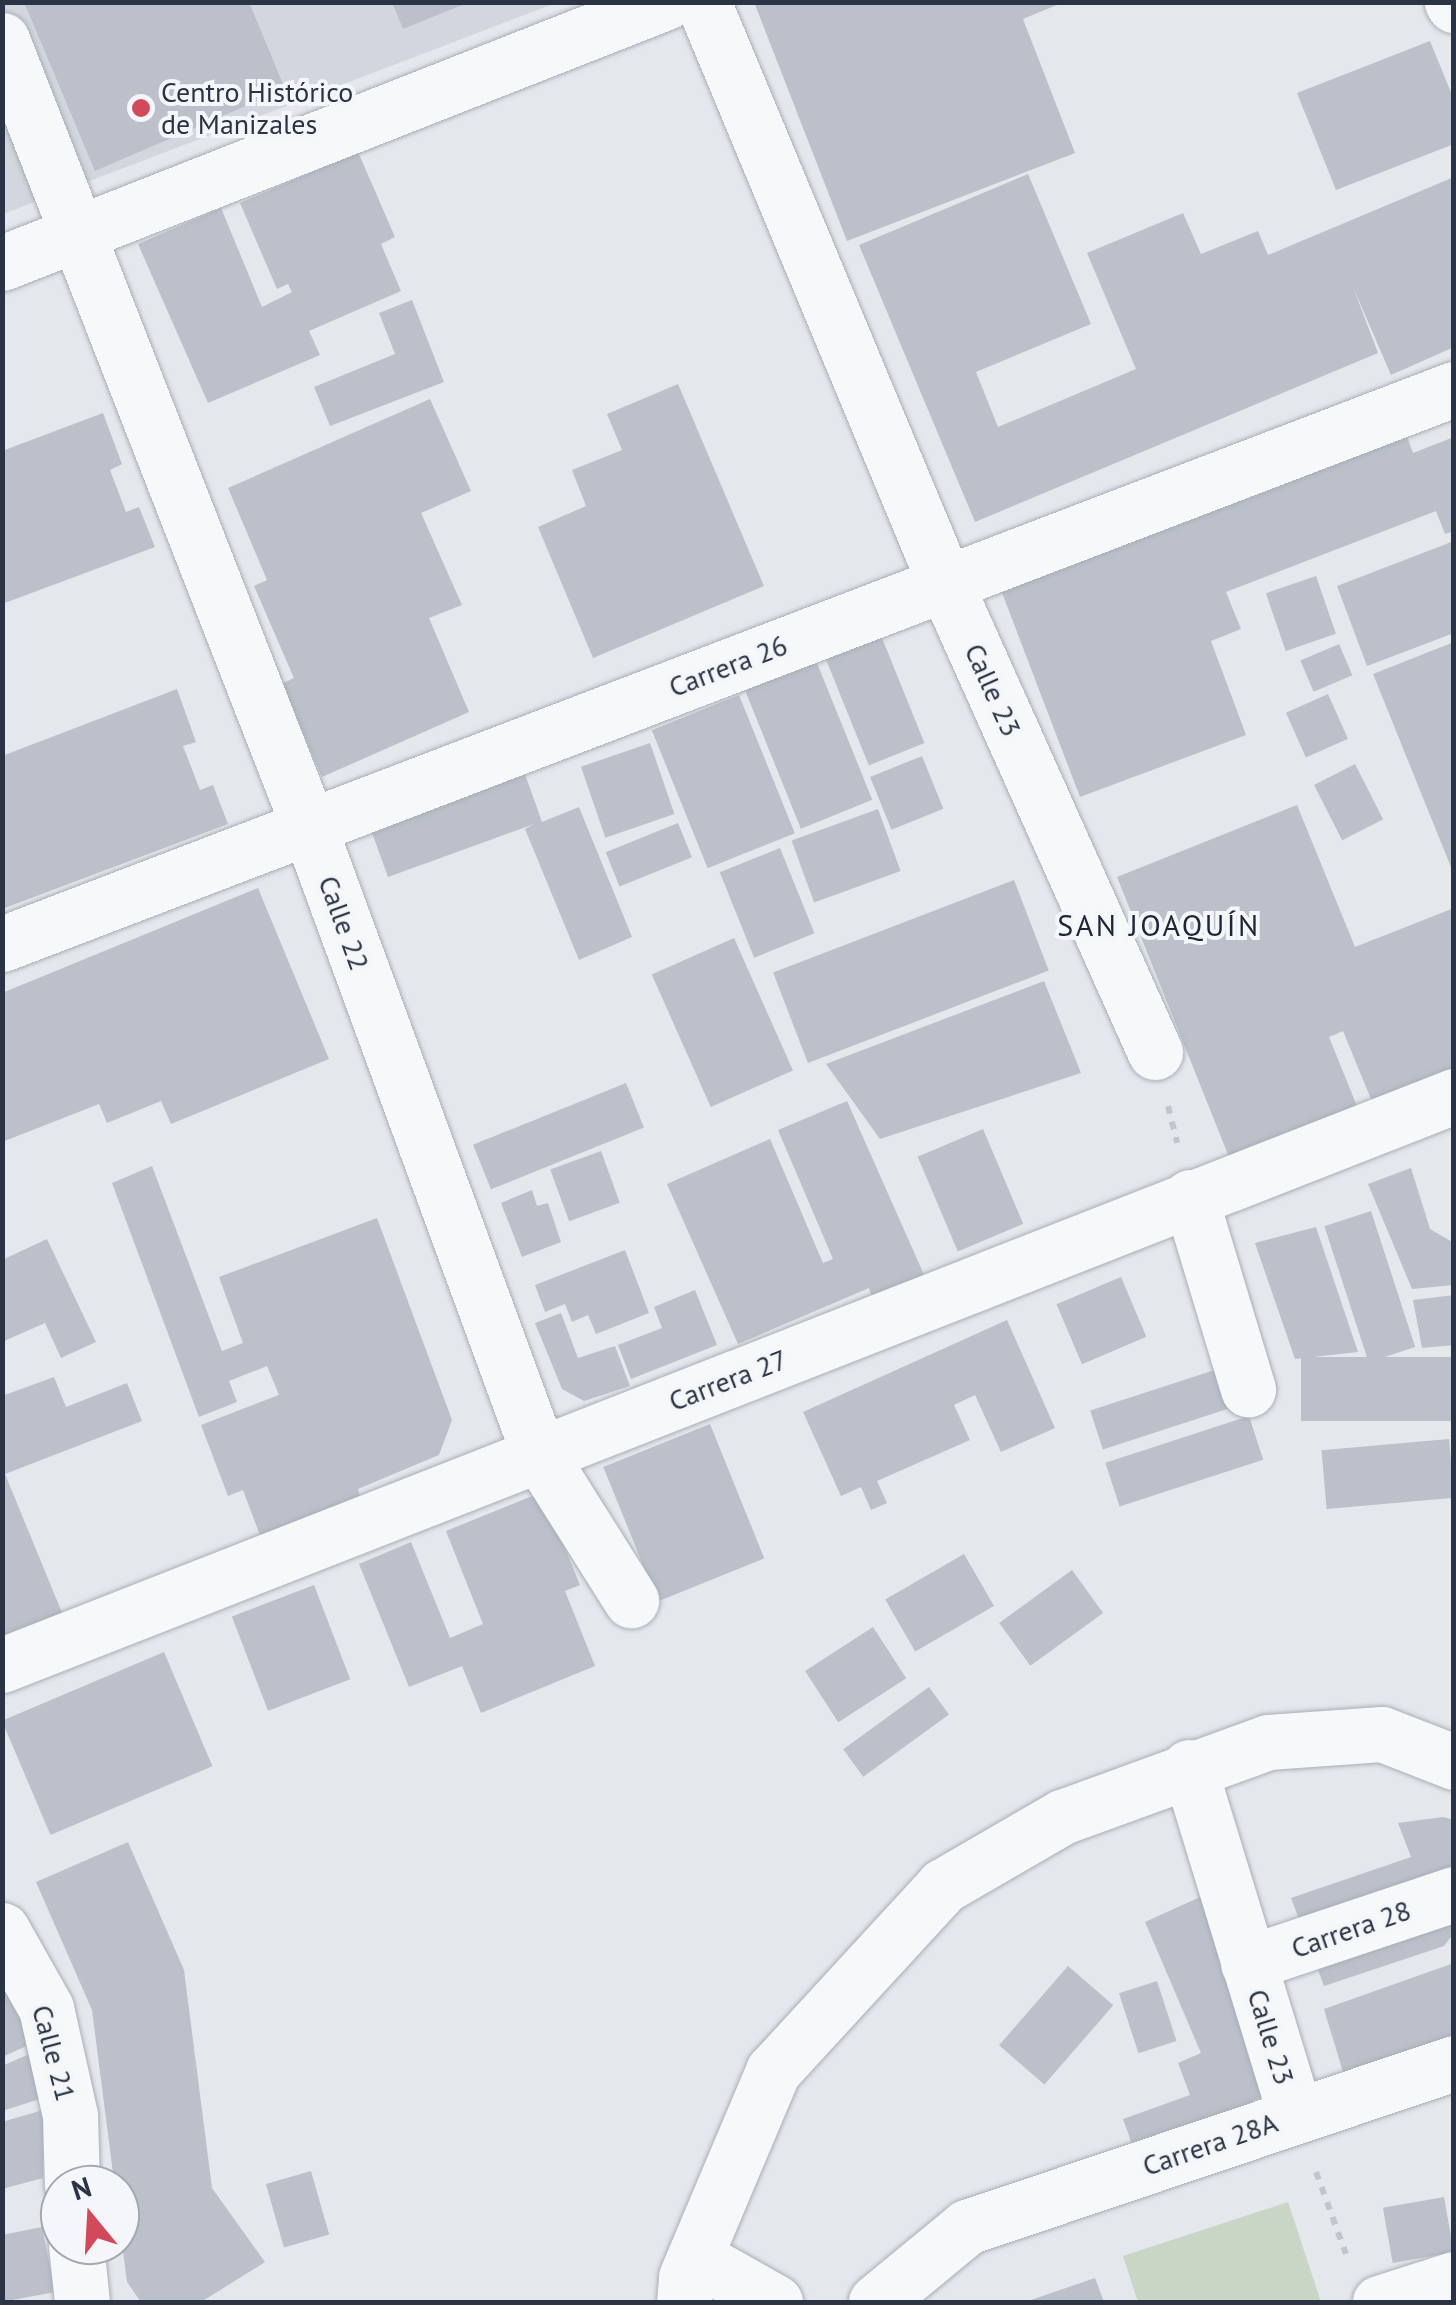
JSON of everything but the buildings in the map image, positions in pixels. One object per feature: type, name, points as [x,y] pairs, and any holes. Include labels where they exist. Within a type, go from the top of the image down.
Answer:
[{"type":"street","points":[[2,263],[666,2]]},
{"type":"street","name":"Calle 23","points":[[704,2],[945,583],[1155,1052]]},
{"type":"street","name":"Calle 22","points":[[2,40],[81,233],[309,827],[539,1454],[630,1600]]},
{"type":"street","name":"Carrera 26","points":[[2,944],[1454,389]]},
{"type":"street","name":"Carrera 27","points":[[2,1665],[1454,1096]]},
{"type":"street","points":[[1190,1198],[1248,1388]]},
{"type":"street","points":[[775,2302],[690,2280],[772,2071],[942,1886],[1062,1818],[1189,1767],[1268,1742],[1382,1734],[1454,1762]]},
{"type":"street","name":"Calle 23","points":[[1189,1767],[1295,2114]]},
{"type":"street","name":"Carrera 28","points":[[1248,1963],[1454,1894]]},
{"type":"street","name":"Calle 21","points":[[2,1930],[46,2008],[70,2114],[71,2165]]},
{"type":"street","name":"Carrera 28A","points":[[876,2302],[967,2228],[1454,2063]]},
{"type":"street","points":[[78,2265],[82,2302]]},
{"type":"street","points":[[1365,2285],[1454,2278]]},
{"type":"path","points":[[1155,1052],[1190,1198]]},
{"type":"path","name":"Calle 23","points":[[1295,2114],[1365,2285]]},
{"type":"shaded area","name":"Centro Histórico de Manizales","points":[[3,3],[556,3],[3,214]]},
{"type":"green space","points":[[1288,2202],[1321,2302],[1138,2302],[1123,2256]]},
{"type":"place","name":"Centro Histórico de Manizales","points":[[141,108]]},
{"type":"district","name":"SAN JOAQUÍN","points":[[1159,925]]}]
